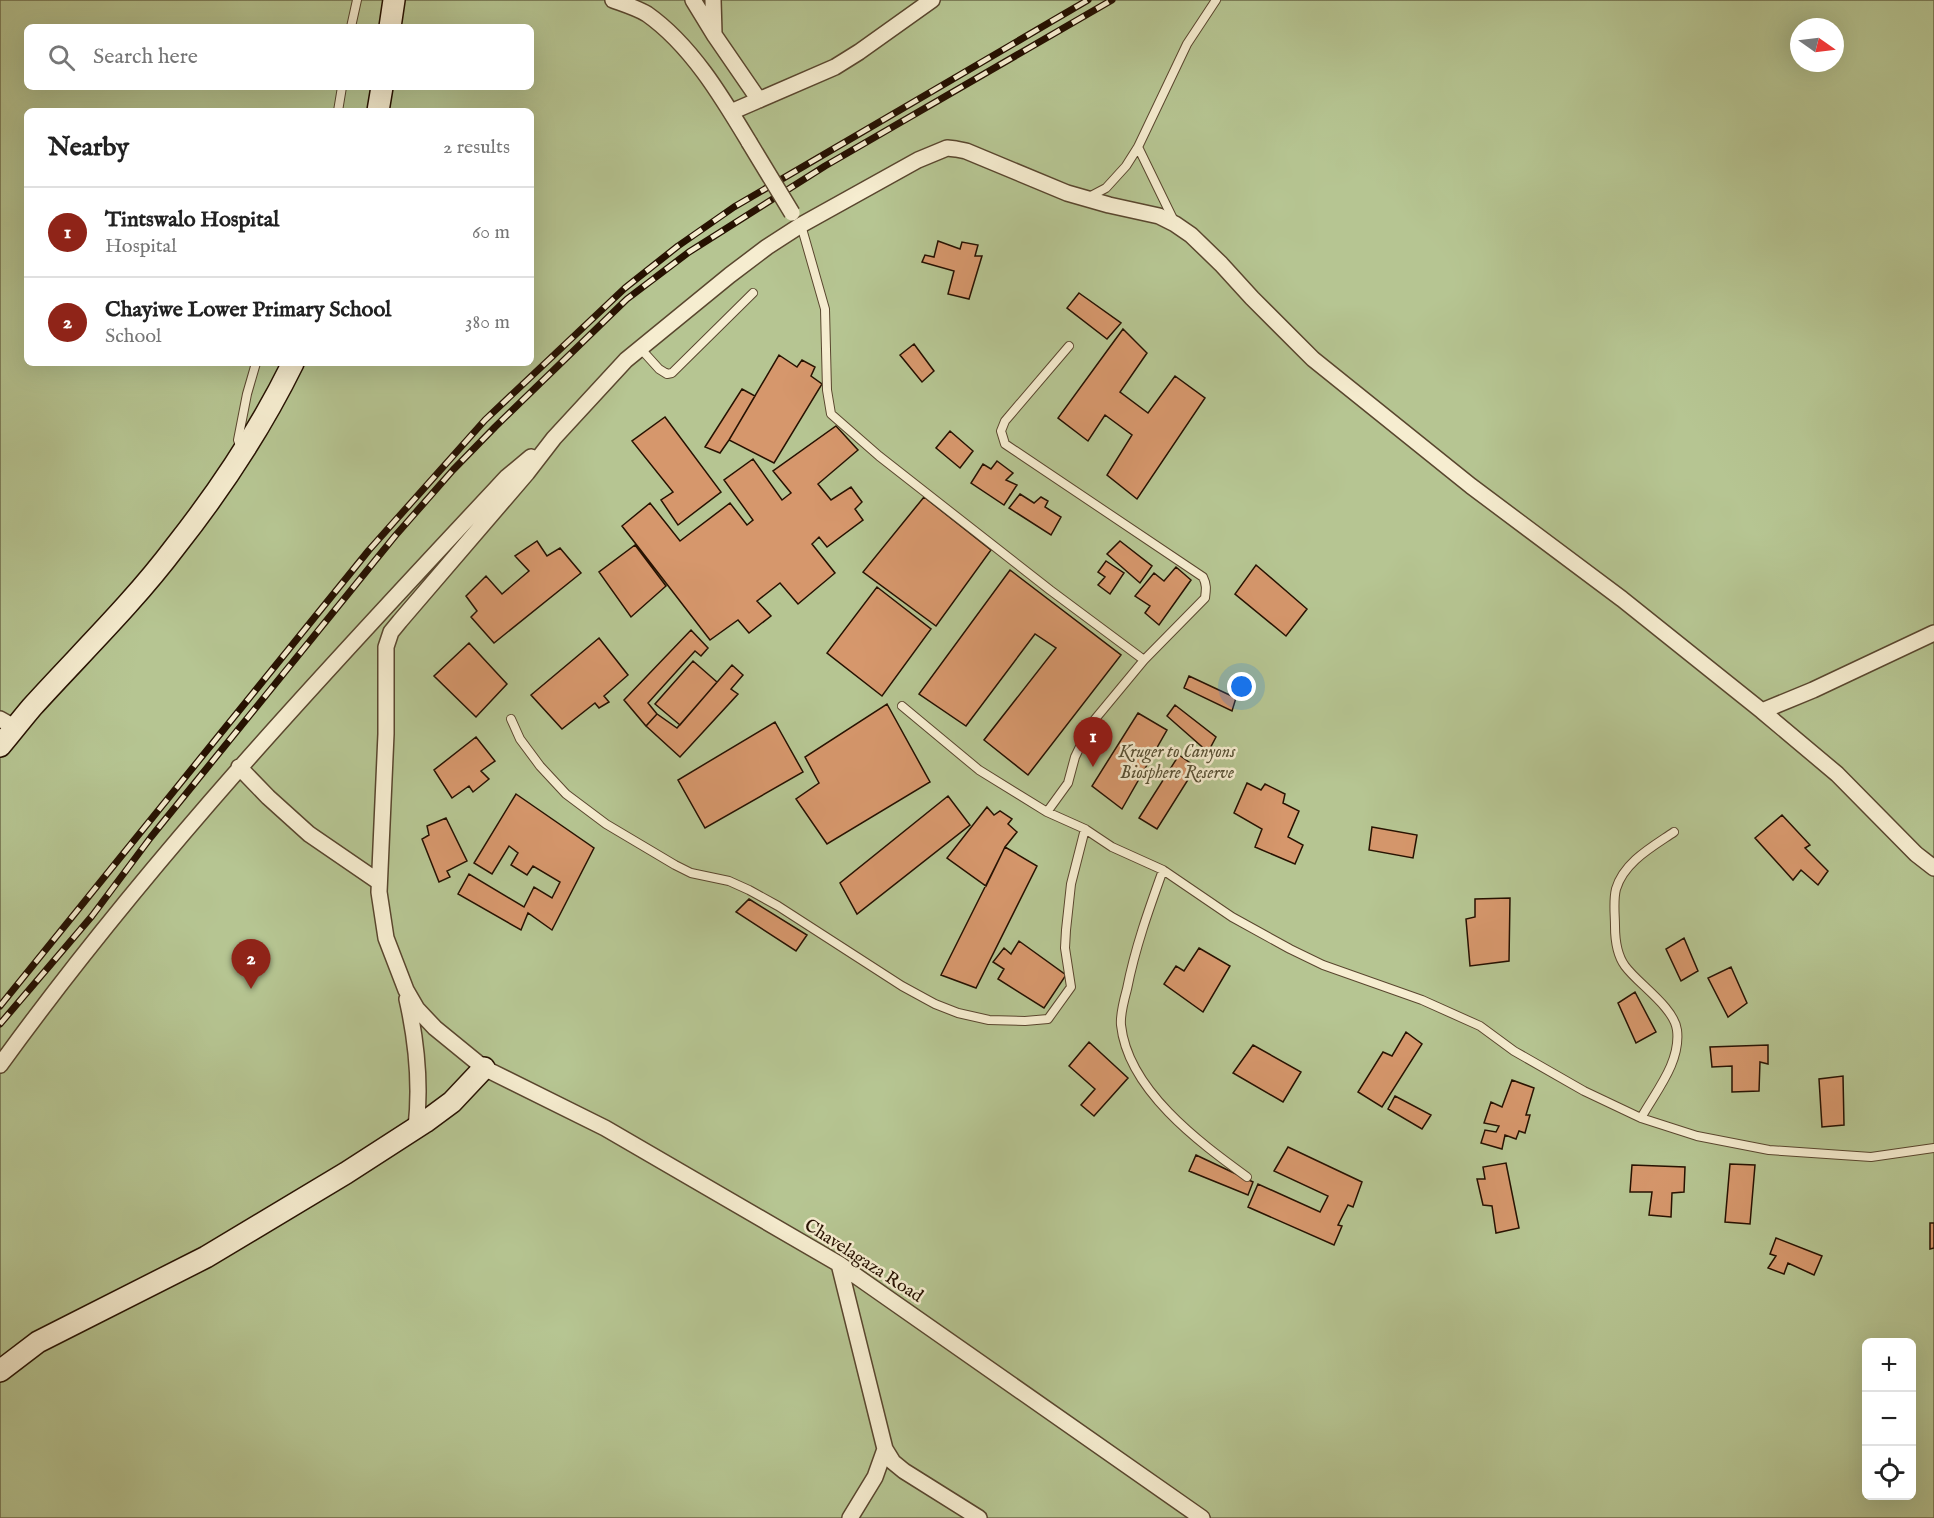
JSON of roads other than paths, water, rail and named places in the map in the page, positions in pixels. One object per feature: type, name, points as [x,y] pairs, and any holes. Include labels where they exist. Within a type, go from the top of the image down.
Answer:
[{"type":"street","points":[[390,24],[394,0]]},
{"type":"street","points":[[613,0],[645,13],[674,37],[731,112],[796,219]]},
{"type":"street","points":[[693,0],[759,100]]},
{"type":"street","points":[[713,0],[715,36]]},
{"type":"street","points":[[731,112],[835,67],[932,0]]},
{"type":"street","points":[[378,108],[382,90]]},
{"type":"street","points":[[416,1128],[420,1090],[417,1054],[406,990],[386,938],[380,909],[379,882],[387,734],[386,647],[391,633],[554,438],[592,395],[640,348],[767,247],[796,219],[947,148],[966,151],[1068,193],[1159,216],[1191,235],[1313,359],[1471,486],[1622,599],[1762,711],[1837,774],[1916,854],[1934,868]]},
{"type":"street","points":[[0,746],[8,723],[31,708],[100,635],[175,549],[241,454],[292,366]]},
{"type":"street","points":[[0,1065],[154,866],[239,767],[507,477],[554,438]]},
{"type":"street","points":[[1762,711],[1813,690],[1934,633]]},
{"type":"street","points":[[239,767],[309,834],[379,882]]},
{"type":"street","name":"Chavelagaza Road","points":[[406,990],[417,1008],[435,1028],[484,1068],[605,1128],[839,1264],[1202,1518]]},
{"type":"street","points":[[0,1371],[38,1342],[206,1257],[346,1173],[452,1102],[484,1068]]},
{"type":"street","points":[[839,1264],[885,1449],[893,1462],[904,1472],[979,1518]]},
{"type":"street","points":[[850,1518],[875,1477],[885,1449]]},
{"type":"lane","points":[[352,24],[357,0]]},
{"type":"lane","points":[[1086,198],[1106,188],[1138,147],[1187,44],[1216,0]]},
{"type":"lane","points":[[338,108],[342,90]]},
{"type":"lane","points":[[1138,147],[1175,224]]},
{"type":"lane","points":[[796,219],[821,290],[825,309],[827,390],[831,414],[879,456],[1050,590],[1144,660]]},
{"type":"lane","points":[[640,348],[663,372],[672,373],[753,293]]},
{"type":"lane","points":[[1047,812],[1068,783],[1075,757],[1091,724],[1144,660],[1204,598],[1206,586],[1203,577],[1005,444],[1001,431],[1005,421],[1069,346]]},
{"type":"lane","points":[[241,454],[238,440],[255,366]]},
{"type":"lane","points":[[902,706],[979,770],[1047,812],[1085,829],[1112,847],[1163,870],[1232,917],[1290,950],[1323,965],[1422,1000],[1480,1026],[1514,1051],[1584,1091],[1641,1118],[1697,1136],[1770,1150],[1871,1157],[1934,1148]]},
{"type":"lane","points":[[511,719],[520,739],[540,766],[566,794],[606,824],[691,873],[729,881],[768,900],[902,986],[935,1004],[958,1013],[989,1020],[1048,1019],[1071,987],[1065,948],[1066,930],[1071,884],[1085,829]]},
{"type":"lane","points":[[1641,1118],[1675,1059],[1676,1027],[1668,1011],[1624,965],[1615,938],[1616,890],[1622,875],[1630,865],[1674,832]]},
{"type":"lane","points":[[1163,870],[1134,953],[1121,1023],[1127,1054],[1167,1111],[1197,1141],[1247,1177]]},
{"type":"railway","points":[[0,1006],[369,550],[485,420],[625,288],[678,246],[734,207],[1088,0]]},
{"type":"railway","points":[[0,1024],[92,916],[151,837],[395,536],[453,470],[495,427],[627,299],[689,252],[825,166],[1112,0]]},
{"type":"place","name":"Tintswalo Hospital","points":[[1093,767]]},
{"type":"place","name":"Chayiwe Lower Primary School","points":[[251,989]]},
{"type":"park label","name":"Kruger to Canyons Biosphere Reserve","points":[[1177,762]]}]
